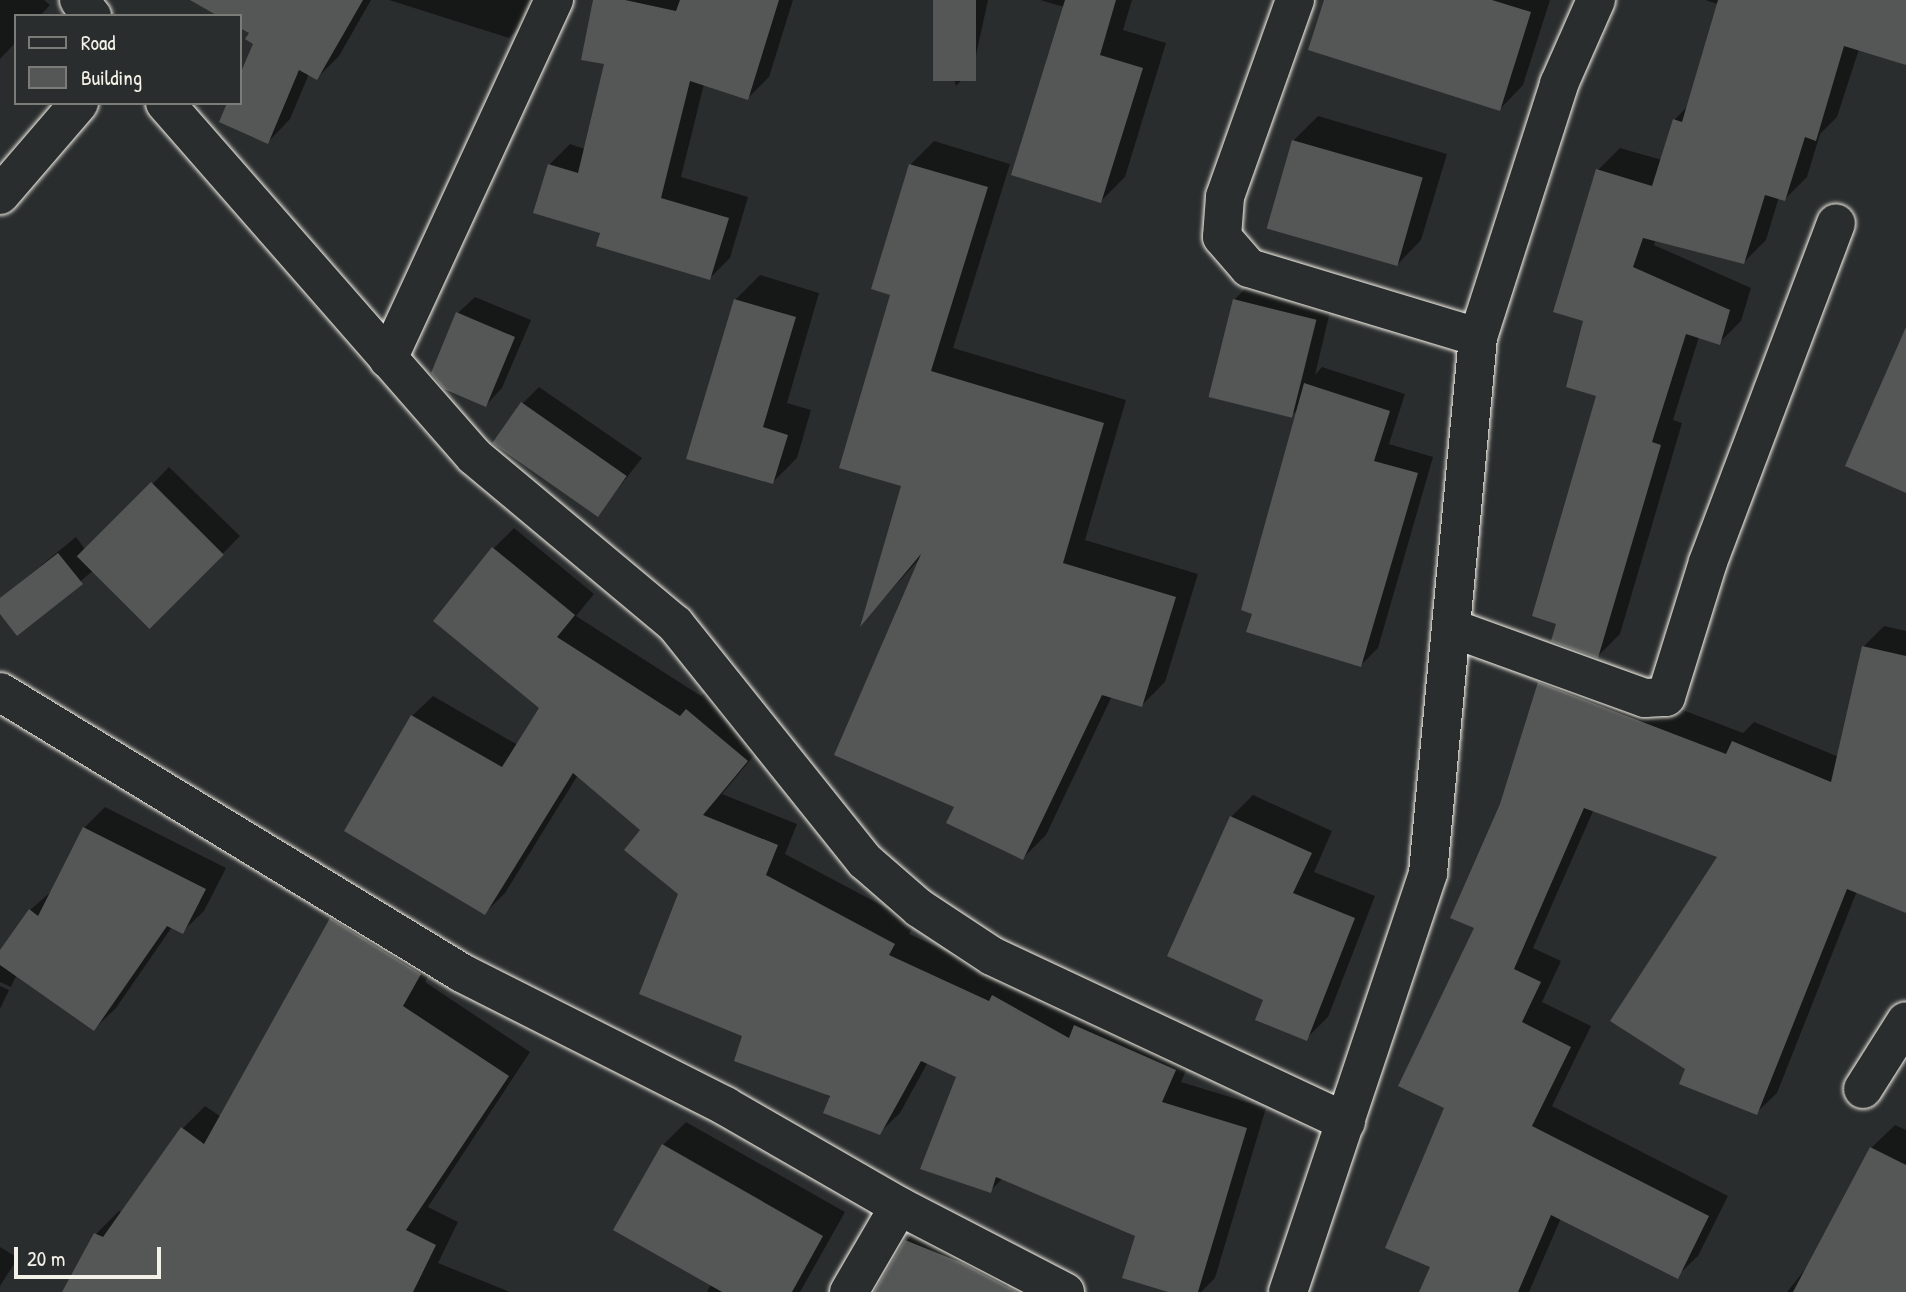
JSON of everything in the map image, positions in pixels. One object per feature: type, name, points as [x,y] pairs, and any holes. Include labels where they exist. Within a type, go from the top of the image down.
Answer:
[{"type":"street","points":[[79,0],[90,14]]},
{"type":"street","points":[[388,359],[554,0]]},
{"type":"street","points":[[1295,0],[1224,197],[1222,237],[1249,268],[1478,337]]},
{"type":"street","points":[[1288,1292],[1428,873],[1454,629],[1478,337],[1559,84],[1596,0]]},
{"type":"street","points":[[0,195],[77,105]]},
{"type":"street","points":[[167,105],[474,456],[675,624],[864,861],[919,908],[992,956],[1346,1122]]},
{"type":"street","points":[[1454,629],[1645,698],[1666,697],[1708,562],[1836,223]]},
{"type":"street","points":[[0,692],[462,973],[725,1105],[899,1206],[1065,1292]]},
{"type":"street","points":[[1863,1089],[1906,1021]]},
{"type":"street","points":[[849,1292],[899,1206]]},
{"type":"building","points":[[190,0],[363,0],[317,80],[299,70],[268,144],[219,122],[226,105],[242,105],[242,69],[253,44],[245,39],[249,33],[242,29],[242,14],[214,14]]},
{"type":"building","points":[[593,0],[625,0],[676,11],[680,0],[779,0],[748,100],[690,81],[661,198],[729,218],[710,280],[596,246],[600,233],[533,213],[548,164],[578,173],[604,64],[581,60]]},
{"type":"building","points":[[933,0],[976,0],[976,81],[933,81]]},
{"type":"building","points":[[1065,0],[1116,0],[1100,55],[1143,68],[1101,203],[1011,175]]},
{"type":"building","points":[[1324,0],[1492,0],[1531,12],[1500,111],[1308,50]]},
{"type":"building","points":[[1718,0],[1906,0],[1906,65],[1844,46],[1816,141],[1805,137],[1785,201],[1765,195],[1744,264],[1643,238],[1633,267],[1730,310],[1720,345],[1686,334],[1652,442],[1661,445],[1598,658],[1551,641],[1556,624],[1532,616],[1596,396],[1566,387],[1583,321],[1553,312],[1596,169],[1652,186],[1673,119],[1682,122]]},
{"type":"building","points":[[1292,140],[1423,177],[1397,266],[1267,228]]},
{"type":"building","points":[[909,164],[988,187],[931,371],[1104,423],[1063,563],[1176,597],[1142,707],[1102,695],[1023,860],[946,823],[954,807],[834,755],[921,554],[860,627],[901,486],[839,468],[890,295],[871,289]]},
{"type":"building","points":[[734,299],[796,317],[763,427],[788,435],[773,484],[686,459]]},
{"type":"building","points":[[1233,299],[1316,320],[1292,418],[1209,397]]},
{"type":"building","points":[[456,312],[515,337],[486,407],[444,389],[431,373]]},
{"type":"building","points":[[1906,327],[1906,493],[1845,466]]},
{"type":"building","points":[[1304,383],[1390,411],[1374,461],[1418,473],[1361,667],[1246,632],[1252,614],[1241,610]]},
{"type":"building","points":[[521,402],[627,476],[598,517],[492,443]]},
{"type":"building","points":[[151,482],[224,555],[150,629],[77,556]]},
{"type":"building","points":[[492,547],[575,615],[557,637],[680,716],[686,709],[748,761],[703,815],[778,845],[766,875],[895,944],[889,955],[989,1001],[992,995],[1069,1038],[1074,1025],[1176,1070],[1162,1102],[1247,1128],[1198,1292],[1168,1292],[1122,1278],[1135,1236],[996,1177],[991,1193],[920,1169],[956,1077],[921,1061],[880,1135],[823,1113],[830,1096],[734,1061],[742,1036],[639,994],[678,894],[624,850],[640,830],[573,773],[485,915],[344,831],[411,715],[502,767],[539,708],[433,621]]},
{"type":"building","points":[[58,553],[83,584],[17,636],[0,614],[0,598]]},
{"type":"building","points":[[1862,646],[1906,656],[1906,913],[1847,889],[1757,1115],[1679,1084],[1685,1069],[1610,1021],[1717,857],[1584,808],[1514,969],[1541,982],[1522,1022],[1571,1047],[1532,1126],[1709,1216],[1678,1279],[1551,1215],[1518,1292],[1419,1292],[1430,1267],[1385,1248],[1444,1108],[1398,1086],[1474,928],[1450,918],[1500,804],[1538,682],[1726,754],[1732,741],[1831,782]]},
{"type":"building","points":[[1230,816],[1312,853],[1293,893],[1355,918],[1307,1041],[1255,1020],[1263,1000],[1167,956]]},
{"type":"building","points":[[83,827],[206,889],[183,934],[167,926],[94,1031],[0,965],[0,950],[29,909],[38,916]]},
{"type":"building","points":[[330,918],[421,974],[403,1006],[509,1076],[406,1230],[436,1245],[413,1292],[62,1292],[94,1233],[103,1237],[181,1127],[204,1144]]},
{"type":"building","points":[[662,1144],[823,1236],[792,1292],[722,1292],[613,1230]]},
{"type":"building","points":[[1870,1147],[1906,1165],[1906,1292],[1793,1292]]},
{"type":"building","points":[[905,1240],[962,1263],[1017,1292],[874,1292]]}]
